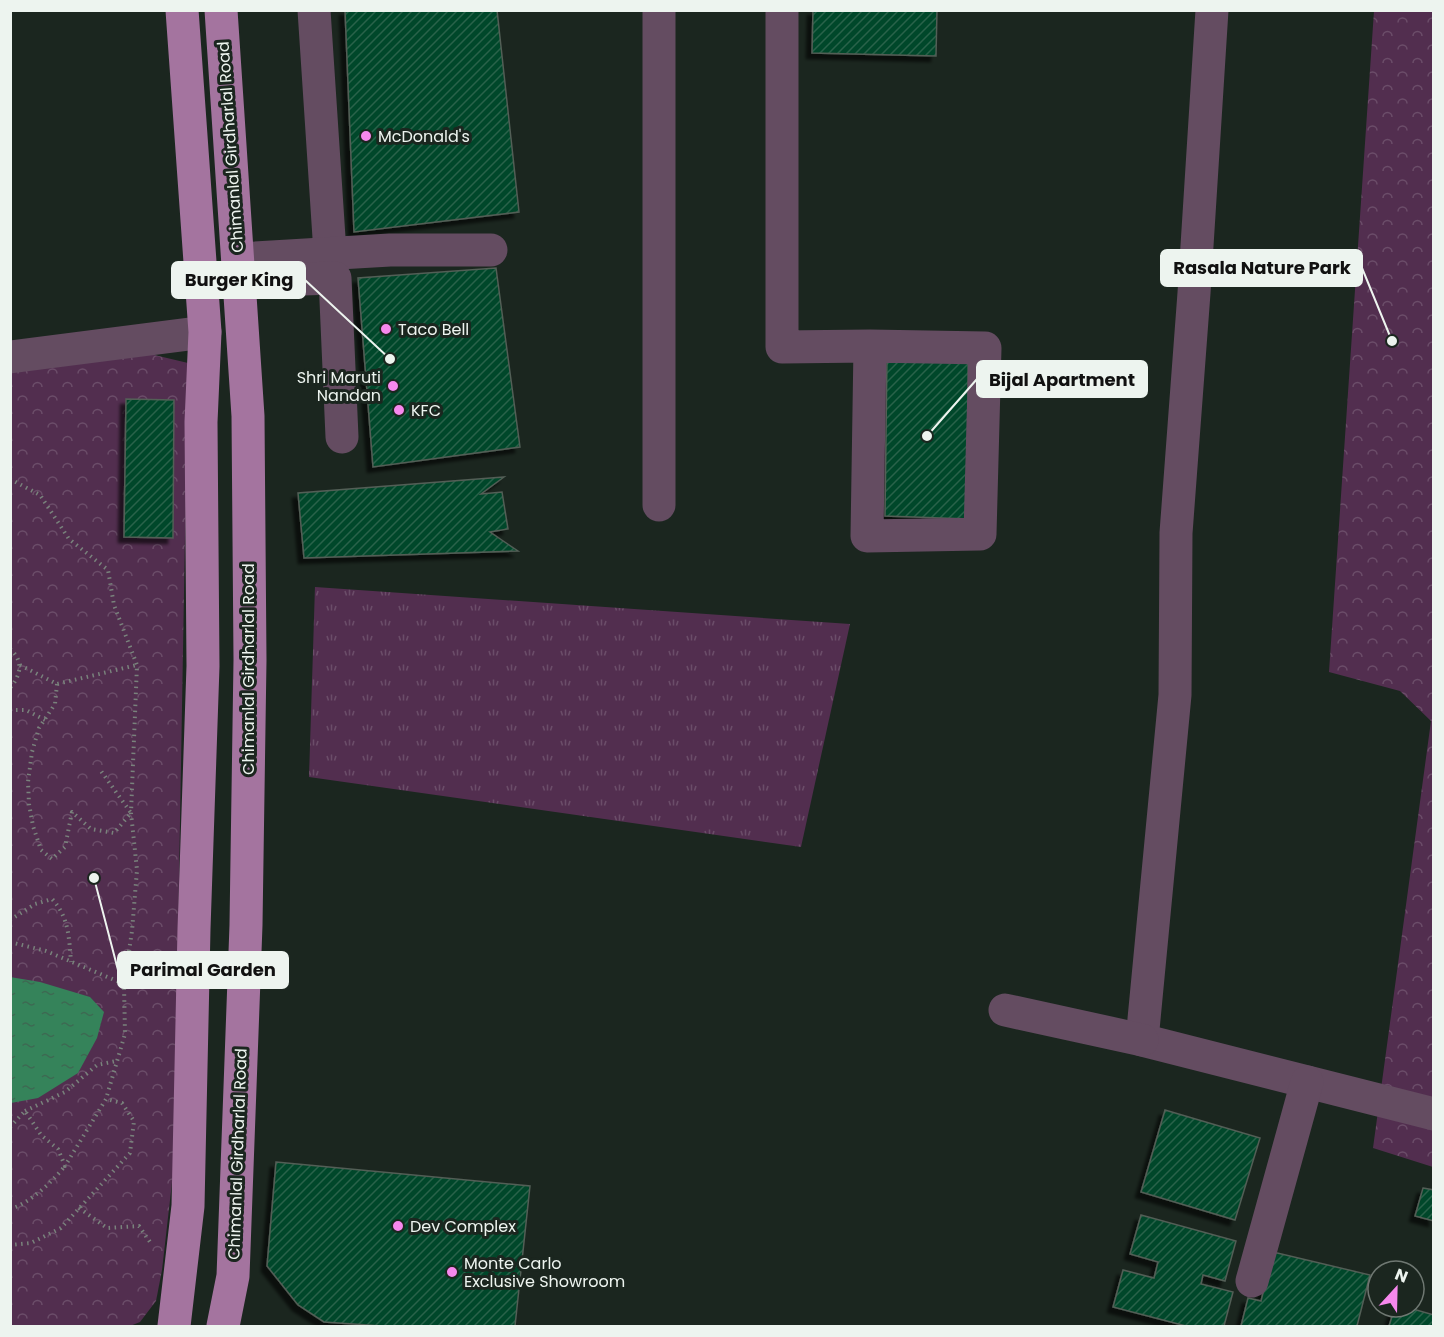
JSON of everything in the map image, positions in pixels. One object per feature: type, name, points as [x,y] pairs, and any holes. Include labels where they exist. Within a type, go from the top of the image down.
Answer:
[{"type":"main road","points":[[174,1326],[188,1206],[203,666],[201,422],[205,332],[182,10]]},
{"type":"main road","name":"Chimanlal Girdharlal Road","points":[[221,10],[248,427],[250,660],[247,868],[233,1276],[223,1326]]},
{"type":"street","points":[[314,10],[330,253]]},
{"type":"street","points":[[659,10],[659,505]]},
{"type":"street","points":[[782,10],[782,347],[870,346],[985,348],[980,534],[867,536],[870,346]]},
{"type":"street","points":[[1142,1041],[1175,695],[1176,533],[1212,10]]},
{"type":"street","points":[[239,270],[330,253],[390,250],[491,250]]},
{"type":"street","points":[[239,270],[335,278],[342,437]]},
{"type":"street","points":[[10,357],[205,332]]},
{"type":"street","points":[[1005,1010],[1142,1041],[1434,1114]]},
{"type":"street","points":[[1252,1281],[1307,1082]]},
{"type":"path","points":[[10,479],[40,495],[69,539],[108,570],[114,605],[137,665],[131,813],[136,870],[132,932],[124,984],[125,1034],[106,1099],[65,1166],[55,1179],[18,1207],[10,1209]]},
{"type":"path","points":[[10,649],[14,652],[20,665],[18,678],[10,688]]},
{"type":"path","points":[[20,665],[57,684],[137,665]]},
{"type":"path","points":[[57,684],[55,704],[39,728],[32,752],[28,782],[33,826],[41,850],[52,859],[65,847],[72,812],[91,829],[114,833],[131,813]]},
{"type":"path","points":[[10,710],[26,711],[45,720]]},
{"type":"path","points":[[101,771],[131,813]]},
{"type":"path","points":[[10,920],[35,904],[52,899],[60,908],[68,926],[71,962]]},
{"type":"path","points":[[10,942],[46,951],[124,984]]},
{"type":"path","points":[[10,1127],[25,1111],[64,1092],[97,1065],[116,1061]]},
{"type":"path","points":[[10,1245],[31,1243],[62,1228],[130,1153],[134,1121],[122,1103],[106,1099]]},
{"type":"path","points":[[25,1111],[41,1135],[58,1149],[65,1166]]},
{"type":"path","points":[[79,1208],[107,1228],[139,1226],[153,1245]]},
{"type":"green space","points":[[1374,11],[1433,11],[1433,1167],[1373,1148],[1431,721],[1400,691],[1329,672]]},
{"type":"green space","points":[[146,353],[188,363],[174,1165],[162,1270],[156,1301],[140,1322],[130,1326],[11,1326],[11,365]]},
{"type":"green space","points":[[315,587],[850,624],[801,847],[309,777]]},
{"type":"water","points":[[10,977],[40,982],[90,997],[104,1012],[97,1038],[78,1073],[38,1098],[11,1103]]},
{"type":"building","points":[[345,10],[497,10],[519,212],[354,232]]},
{"type":"building","points":[[813,10],[937,10],[936,56],[812,53]]},
{"type":"building","points":[[496,268],[520,447],[373,467],[358,278]]},
{"type":"building","points":[[968,353],[969,519],[885,516],[887,355]]},
{"type":"building","points":[[126,399],[174,400],[173,538],[124,537]]},
{"type":"building","points":[[504,477],[481,494],[502,492],[508,529],[490,532],[518,551],[304,558],[298,493]]},
{"type":"building","points":[[1165,1110],[1260,1138],[1235,1220],[1141,1192]]},
{"type":"building","name":"Dev Complex","points":[[276,1162],[530,1186],[515,1326],[382,1326],[324,1322],[298,1305],[267,1266]]},
{"type":"building","points":[[1423,1188],[1434,1190],[1434,1221],[1415,1216]]},
{"type":"building","points":[[1141,1215],[1236,1241],[1225,1281],[1203,1275],[1201,1284],[1233,1292],[1224,1326],[1186,1326],[1113,1307],[1123,1270],[1154,1278],[1158,1262],[1130,1254]]},
{"type":"building","points":[[1273,1252],[1366,1274],[1366,1291],[1357,1326],[1241,1326],[1248,1298],[1261,1301]]},
{"type":"building","points":[[1426,1313],[1434,1315],[1434,1326],[1389,1326],[1391,1319],[1426,1319]]},
{"type":"place","name":"McDonald's","points":[[366,136]]},
{"type":"place","name":"Taco Bell","points":[[386,329]]},
{"type":"place","name":"Rasala Nature Park","points":[[1392,341]]},
{"type":"place","name":"Burger King","points":[[390,359]]},
{"type":"place","name":"Shri Maruti Nandan","points":[[393,386]]},
{"type":"place","name":"KFC","points":[[399,410]]},
{"type":"place","name":"Bijal Apartment","points":[[927,436]]},
{"type":"place","name":"Parimal Garden","points":[[94,878]]},
{"type":"place","name":"Dev Complex","points":[[398,1226]]},
{"type":"place","name":"Monte Carlo Exclusive Showroom","points":[[452,1272]]}]
